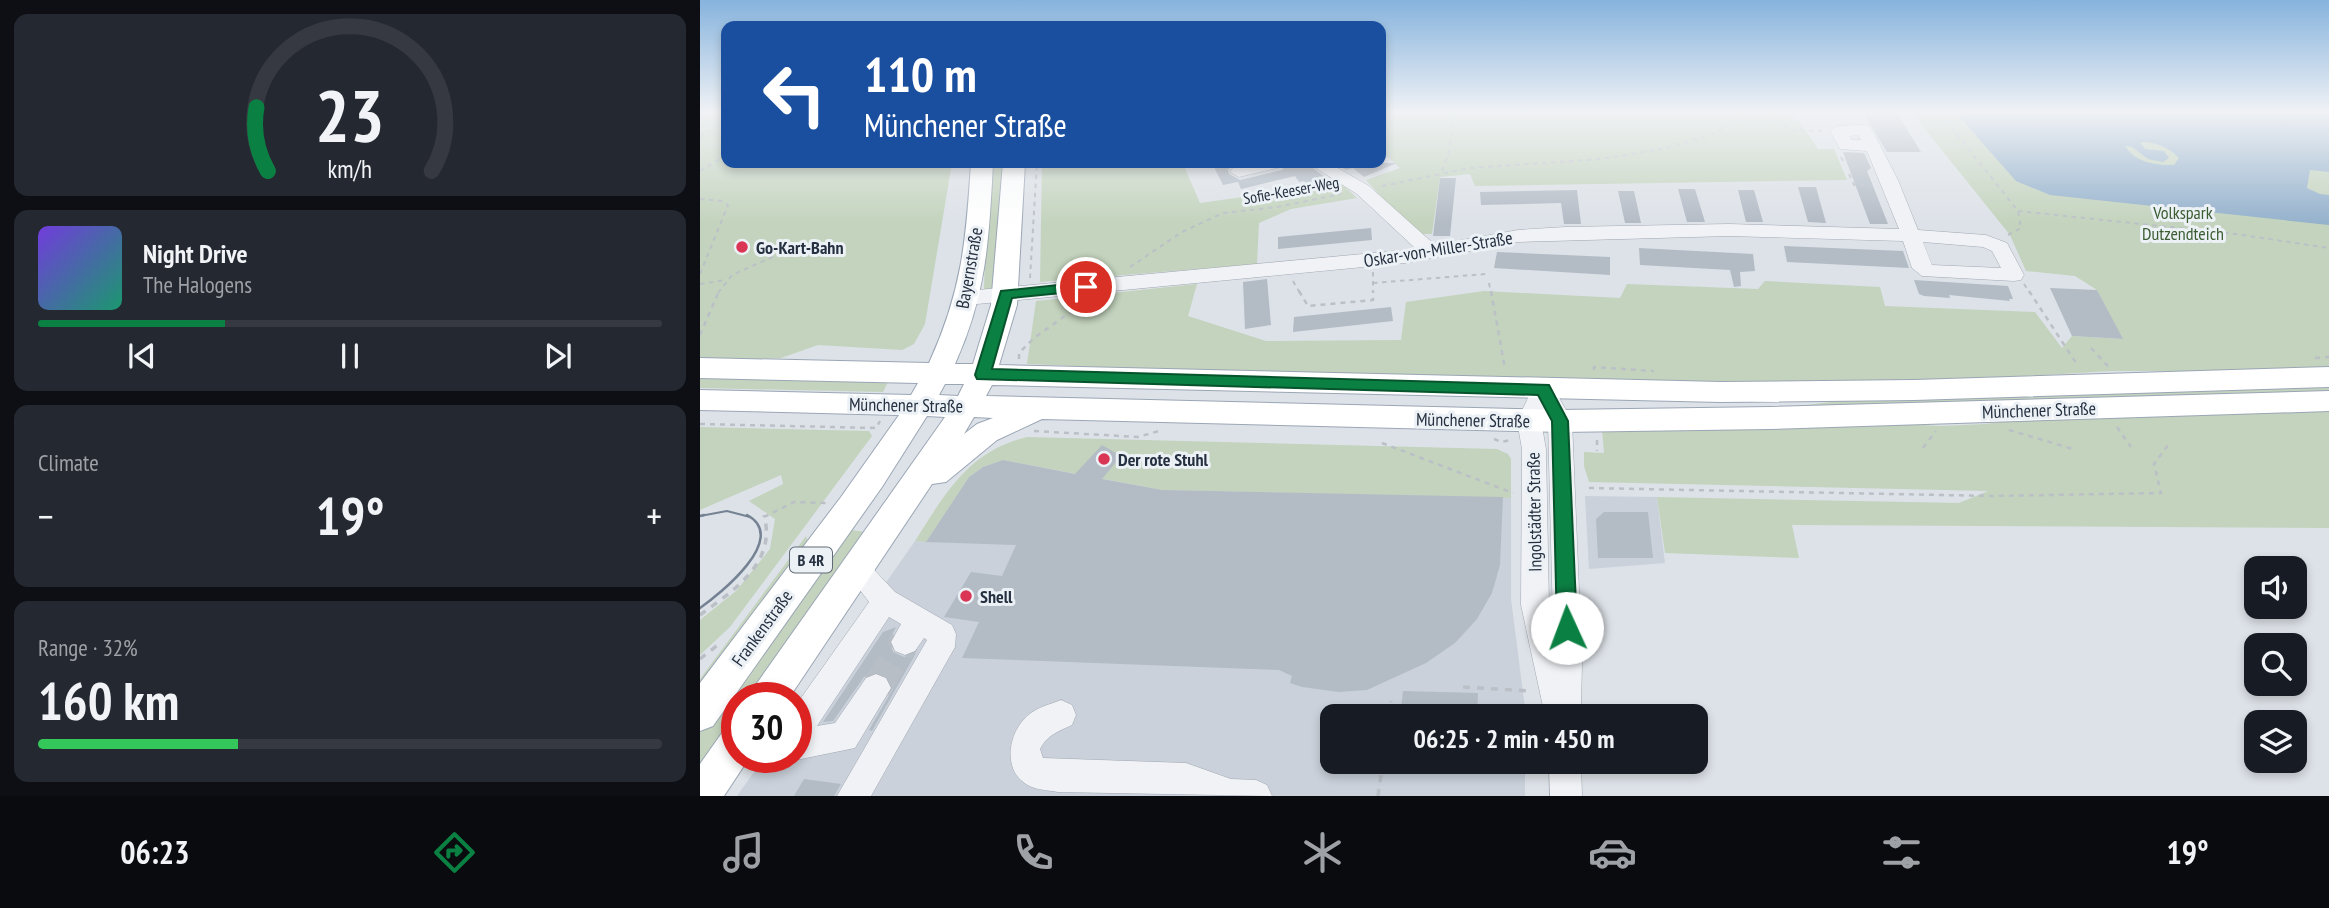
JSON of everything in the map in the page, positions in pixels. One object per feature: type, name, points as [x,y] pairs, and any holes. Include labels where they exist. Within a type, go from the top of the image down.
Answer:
[{"type":"main road","name":"Bayernstraße","points":[[919,406],[936,374],[967,298],[974,262],[982,168]]},
{"type":"main road","name":"Bayernstraße","points":[[967,407],[1017,293],[1014,168]]},
{"type":"main road","name":"Münchener Straße","points":[[700,368],[1543,389],[1818,392],[2329,377]]},
{"type":"main road","name":"Münchener Straße","points":[[700,400],[967,407],[1038,420],[1529,421],[1797,418],[2329,401]]},
{"type":"main road","name":"Frankenstraße","points":[[700,713],[879,468],[919,406]]},
{"type":"main road","name":"B 4R","points":[[779,682],[967,407]]},
{"type":"main road","points":[[906,497],[976,439],[1014,420],[1038,420]]},
{"type":"street","points":[[1875,150],[1922,268],[1929,271],[2014,275],[2000,247],[1993,243]]},
{"type":"street","points":[[1239,172],[1255,168]]},
{"type":"street","points":[[1326,168],[1363,190],[1432,253]]},
{"type":"street","name":"Oskar-von-Miller-Straße","points":[[967,298],[1372,260],[1432,253],[1518,236],[1565,233],[1729,230],[1910,235],[1993,243]]},
{"type":"street","points":[[1529,421],[1543,389]]},
{"type":"street","name":"Ingolstädter Straße","points":[[1543,389],[1560,421],[1568,663],[1564,704]]},
{"type":"street","name":"Ingolstädter Straße","points":[[1529,421],[1534,453],[1535,605],[1560,704]]},
{"type":"street","points":[[853,796],[941,647],[942,634],[913,631],[857,569]]},
{"type":"street","points":[[812,714],[822,703],[885,601]]},
{"type":"street","points":[[812,742],[845,737],[876,688]]},
{"type":"street","points":[[1061,715],[1041,723],[1032,733],[1025,748],[1027,764],[1035,773],[1186,779],[1208,791],[1256,796]]},
{"type":"street","points":[[1565,774],[1566,796]]},
{"type":"path","points":[[1441,172],[1449,150]]},
{"type":"path","name":"Sofie-Keeser-Weg","points":[[1131,267],[1182,232],[1223,214],[1277,207],[1441,172],[1601,159],[1654,150]]},
{"type":"path","points":[[1970,150],[2018,211],[2021,229],[1993,243]]},
{"type":"path","points":[[700,171],[721,158]]},
{"type":"path","points":[[1017,293],[1036,168]]},
{"type":"path","points":[[1849,174],[1854,186],[1890,186]]},
{"type":"path","points":[[700,199],[721,201],[728,205],[700,274]]},
{"type":"path","points":[[2018,211],[2236,234],[2329,248]]},
{"type":"path","points":[[700,335],[726,280],[734,272],[779,256],[797,246]]},
{"type":"path","points":[[1285,269],[1308,306],[1373,300],[1372,260]]},
{"type":"path","points":[[1373,283],[1486,274]]},
{"type":"path","points":[[2014,275],[2023,282],[2080,369]]},
{"type":"path","points":[[700,284],[726,280]]},
{"type":"path","points":[[1489,282],[1505,369]]},
{"type":"path","points":[[1019,354],[1034,338],[1091,298]]},
{"type":"path","points":[[2091,348],[2112,370]]},
{"type":"path","points":[[1038,420],[1082,436],[1138,437]]},
{"type":"path","points":[[700,424],[876,428]]},
{"type":"path","points":[[2117,427],[2131,447]]},
{"type":"path","points":[[1082,436],[1086,429]]},
{"type":"path","points":[[2004,429],[2073,449]]},
{"type":"path","points":[[1923,448],[1937,431]]},
{"type":"path","points":[[1382,443],[1518,495]]},
{"type":"path","points":[[1589,488],[1991,496],[2161,492],[2154,464],[2168,444]]},
{"type":"path","points":[[700,615],[731,590],[756,564],[769,536],[764,515],[794,502],[826,503]]},
{"type":"path","points":[[700,659],[725,639]]},
{"type":"path","points":[[1463,687],[1535,691]]},
{"type":"path","points":[[1378,796],[1381,774]]},
{"type":"shaded area","points":[[1003,460],[1162,490],[1511,498],[1511,599],[1524,704],[1320,704],[1320,774],[1525,774],[1525,796],[737,796],[753,773],[812,773],[812,688],[915,541],[926,542],[969,477],[983,467]]},
{"type":"shaded area","points":[[1585,496],[1657,497],[1665,563],[1589,569]]},
{"type":"green space","points":[[700,150],[721,150],[721,168],[951,168],[925,324],[914,344],[902,350],[818,345],[781,358],[700,360]]},
{"type":"green space","points":[[1386,150],[1834,150],[1847,180],[1475,186],[1470,174],[1440,177],[1432,234],[1415,234],[1366,180],[1400,168],[1386,155]]},
{"type":"green space","name":"Volkspark Dutzendteich","points":[[1942,150],[2329,150],[2329,373],[2234,375],[2194,371],[2111,371],[1862,386],[1331,377],[1027,364],[1036,301],[1197,284],[1188,316],[1266,341],[1401,340],[1406,302],[1484,291],[1620,298],[1627,284],[1758,289],[1765,281],[1880,287],[1885,306],[2035,312],[2062,348],[2072,336],[2122,339],[2097,290],[2075,276],[2026,271],[2010,235]]},
{"type":"green space","points":[[988,168],[1007,168],[1000,285],[995,290],[984,290]]},
{"type":"green space","points":[[1042,168],[1185,168],[1200,203],[1341,183],[1357,198],[1291,209],[1259,223],[1257,264],[1040,282]]},
{"type":"green space","points":[[700,376],[889,380],[883,392],[700,388]]},
{"type":"green space","points":[[2329,384],[2329,396],[1786,408],[1852,399]]},
{"type":"green space","points":[[2329,411],[2329,528],[1792,525],[1799,558],[1665,553],[1657,497],[1959,503],[1988,491],[1589,482],[1584,466],[1584,452],[1604,453],[1602,430],[1865,422],[1941,426],[2031,418]]},
{"type":"green space","points":[[700,427],[869,431],[872,436],[730,627],[700,655],[700,620],[736,591],[770,549],[775,519],[749,501],[783,484],[781,475],[700,510]]},
{"type":"green space","points":[[1027,437],[1497,449],[1508,454],[1511,459],[1511,498],[1162,490],[1003,460],[983,467],[969,477],[926,542],[915,541],[948,491],[974,464],[1006,444]]},
{"type":"green space","points":[[845,529],[865,532],[758,682],[734,682]]},
{"type":"green space","points":[[806,536],[808,542],[700,687],[700,679]]},
{"type":"green space","points":[[721,700],[721,735],[700,765],[700,729]]},
{"type":"water","points":[[1989,150],[2128,150],[2140,159],[2174,165],[2179,158],[2170,150],[2329,150],[2329,172],[2310,170],[2307,188],[2329,195],[2329,225],[2050,195],[2016,181]]},
{"type":"water","points":[[2136,150],[2164,151],[2169,158],[2163,162],[2148,159]]},
{"type":"building","points":[[1886,150],[1921,152],[1887,152]]},
{"type":"building","points":[[1843,152],[1864,153],[1871,168],[1867,171],[1888,224],[1870,224]]},
{"type":"building","points":[[1214,168],[1230,168],[1229,174],[1240,180],[1283,168],[1313,168],[1325,177],[1322,178],[1324,181],[1308,186],[1304,181],[1299,182],[1295,176],[1241,189],[1238,182],[1223,185]]},
{"type":"building","points":[[1353,168],[1385,168],[1364,177]]},
{"type":"building","points":[[1440,178],[1456,178],[1450,236],[1433,236]]},
{"type":"building","points":[[1798,187],[1816,187],[1826,223],[1808,222]]},
{"type":"building","points":[[1678,189],[1695,189],[1705,222],[1687,222]]},
{"type":"building","points":[[1577,190],[1581,224],[1564,224],[1561,203],[1481,205],[1480,192]]},
{"type":"building","points":[[1738,190],[1754,190],[1763,222],[1746,222]]},
{"type":"building","points":[[1618,191],[1634,191],[1641,223],[1625,223]]},
{"type":"building","points":[[1371,228],[1372,240],[1278,249],[1278,237]]},
{"type":"building","points":[[1784,246],[1903,251],[1909,268],[1787,262]]},
{"type":"building","points":[[1639,248],[1753,254],[1755,271],[1740,272],[1741,286],[1734,287],[1730,270],[1640,265]]},
{"type":"building","points":[[1497,252],[1610,257],[1610,275],[1494,268]]},
{"type":"building","points":[[1267,279],[1271,325],[1245,329],[1243,282]]},
{"type":"building","points":[[1914,280],[2008,286],[2013,299],[1924,296],[1919,294]]},
{"type":"building","points":[[2050,288],[2097,290],[2123,339],[2072,336]]},
{"type":"building","points":[[1391,307],[1393,321],[1293,332],[1294,317]]},
{"type":"building","points":[[1102,445],[1121,456],[1102,479],[1162,490],[1503,497],[1500,565],[1492,593],[1477,619],[1455,643],[1426,663],[1367,690],[1339,692],[1302,687],[1290,683],[1292,676],[1279,670],[962,658],[979,622],[944,617],[971,572],[1002,576],[1016,545],[926,542],[969,477],[983,467],[1003,460],[1075,474]]},
{"type":"building","points":[[1604,512],[1648,512],[1653,558],[1598,558],[1596,519]]},
{"type":"building","points":[[896,627],[889,641],[893,652],[904,657],[916,653],[872,731],[869,730],[893,689],[888,677],[877,672],[864,677],[833,721],[823,722],[883,632]]},
{"type":"building","points":[[1403,691],[1478,693],[1478,704],[1401,704]]},
{"type":"building","points":[[804,779],[841,784],[834,796],[794,796]]},
{"type":"tunnel","points":[[876,688],[905,642]]},
{"type":"tram line","points":[[704,515],[700,516],[727,511],[749,517]]},
{"type":"tram line","points":[[700,608],[735,578],[756,551],[761,537],[758,525],[749,517]]},
{"type":"place","name":"Go-Kart-Bahn","points":[[742,247]]},
{"type":"place","name":"Der rote Stuhl","points":[[1104,459]]},
{"type":"place","name":"Shell","points":[[966,596]]},
{"type":"route","points":[[1086,287],[1006,294],[1000,323],[983,375],[1543,389],[1560,421],[1567,628]]}]
